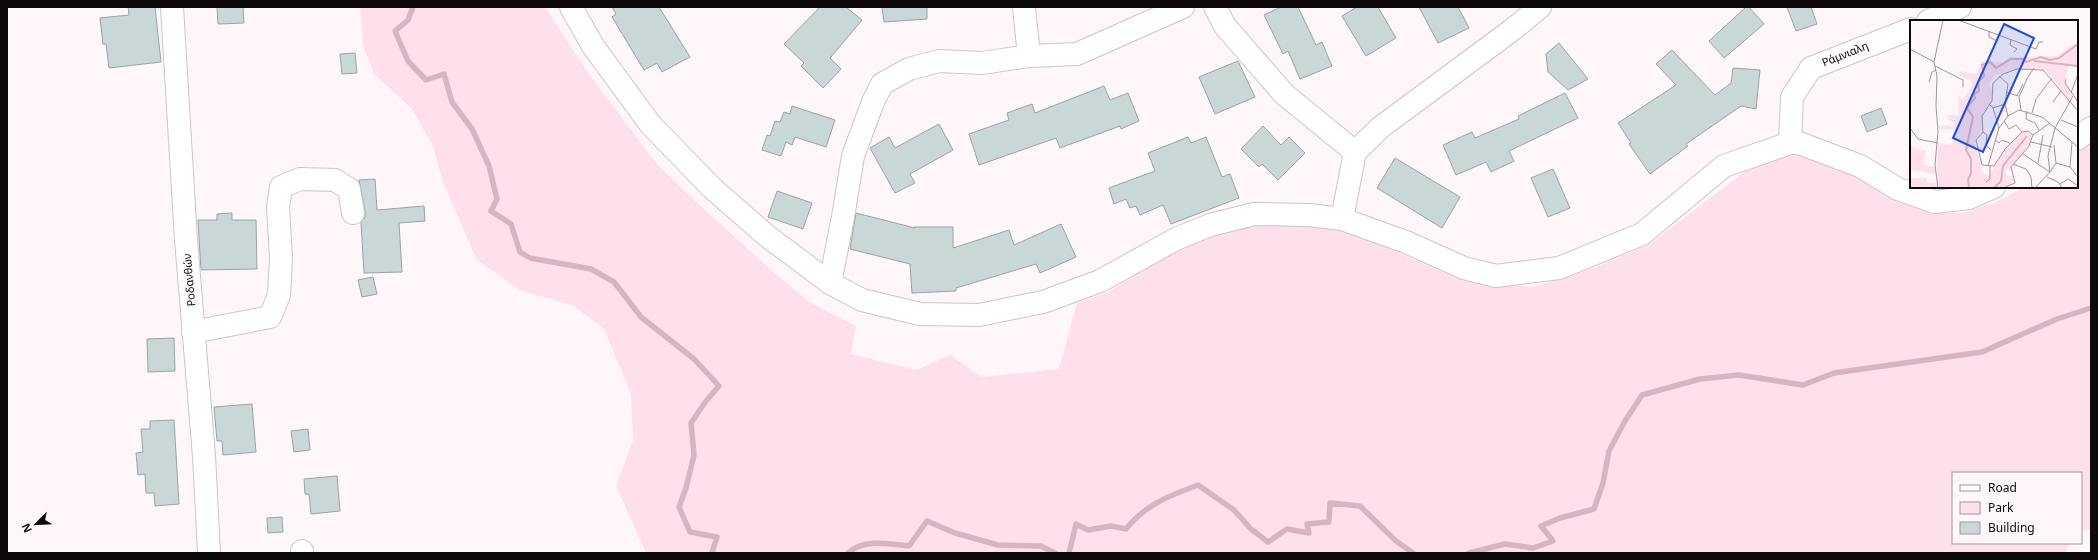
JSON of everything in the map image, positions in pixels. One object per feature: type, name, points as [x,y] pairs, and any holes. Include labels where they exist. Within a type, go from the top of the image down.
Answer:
[{"type":"street","name":"Ροδανθών","points":[[172,7],[186,248],[194,332],[209,553]]},
{"type":"street","points":[[571,7],[593,46],[650,124],[712,188],[767,236],[830,283],[862,300],[920,314],[979,315],[1043,302],[1100,281],[1176,240],[1210,225],[1254,214],[1309,215],[1342,219],[1406,242],[1464,268],[1496,276],[1559,268],[1642,234],[1724,166],[1790,143],[1799,143],[1860,166],[1898,189],[1935,202],[1969,198],[1992,188]]},
{"type":"street","points":[[1024,7],[1029,56]]},
{"type":"street","points":[[830,283],[853,156],[873,102],[882,84],[909,69],[939,61],[982,63],[1029,56],[1077,54],[1183,7]]},
{"type":"street","points":[[1215,7],[1225,26],[1284,94],[1355,152]]},
{"type":"street","points":[[1342,219],[1355,152],[1381,127],[1512,30],[1540,7]]},
{"type":"street","points":[[1930,20],[1960,7]]},
{"type":"street","name":"Ράμνιαλη","points":[[1790,143],[1792,97],[1811,68],[1910,29]]},
{"type":"street","points":[[2078,138],[2091,128]]},
{"type":"street","points":[[194,332],[270,317],[279,295],[281,258],[278,207],[281,187],[300,179],[335,180],[349,189],[353,213]]},
{"type":"green space","points":[[360,7],[545,7],[588,73],[657,164],[695,201],[778,276],[811,303],[856,326],[851,354],[916,370],[950,355],[982,377],[1059,369],[1077,303],[1108,292],[1182,247],[1250,224],[1353,229],[1403,255],[1461,280],[1533,287],[1597,267],[1651,243],[1756,163],[1798,155],[1833,164],[1867,181],[1898,200],[1931,213],[1962,213],[1994,203],[2023,188],[2078,188],[2078,151],[2091,142],[2091,529],[2082,532],[2082,472],[1952,472],[1952,544],[2069,544],[2066,553],[646,553],[616,486],[633,440],[631,394],[604,329],[574,306],[520,290],[477,260],[443,183],[433,146],[412,109],[374,74],[363,45]]},
{"type":"building","points":[[128,7],[155,7],[161,62],[109,68],[106,44],[103,44],[100,18],[129,15]]},
{"type":"building","points":[[217,7],[243,7],[244,23],[218,24]]},
{"type":"building","points":[[612,7],[659,7],[690,57],[662,72],[657,63],[644,70],[612,17],[616,14]]},
{"type":"building","points":[[820,7],[846,7],[862,20],[830,58],[841,69],[823,88],[801,66],[804,63],[784,44]]},
{"type":"building","points":[[882,7],[927,7],[927,19],[884,22]]},
{"type":"building","points":[[1281,7],[1298,7],[1316,45],[1322,42],[1332,66],[1300,79],[1288,51],[1283,54],[1264,15]]},
{"type":"building","points":[[1357,7],[1378,7],[1396,38],[1366,56],[1342,16]]},
{"type":"building","points":[[1419,7],[1458,7],[1469,28],[1438,43]]},
{"type":"building","points":[[1746,7],[1749,7],[1764,24],[1724,58],[1709,41]]},
{"type":"building","points":[[1787,7],[1811,7],[1817,24],[1796,31]]},
{"type":"building","points":[[1559,43],[1588,79],[1568,90],[1548,72],[1546,54]]},
{"type":"building","points":[[1672,50],[1715,95],[1731,83],[1733,68],[1760,70],[1756,109],[1741,106],[1686,144],[1688,146],[1650,174],[1629,144],[1631,143],[1618,123],[1676,85],[1656,64]]},
{"type":"building","points":[[355,53],[357,73],[342,74],[340,54]]},
{"type":"building","points":[[1238,61],[1255,97],[1215,114],[1199,77]]},
{"type":"building","points":[[1104,86],[1110,100],[1128,93],[1139,121],[1121,129],[1120,126],[1060,148],[1056,138],[979,165],[969,134],[1009,120],[1007,113],[1032,104],[1035,113]]},
{"type":"building","points":[[1565,93],[1578,118],[1509,151],[1514,161],[1491,172],[1486,162],[1456,175],[1443,145],[1472,132],[1475,138],[1519,119],[1518,116]]},
{"type":"building","points":[[792,106],[835,120],[826,147],[795,137],[792,145],[786,142],[781,156],[762,150],[767,135],[770,136],[775,121],[780,122],[784,112],[790,114]]},
{"type":"building","points":[[1881,108],[1887,124],[1867,132],[1861,116]]},
{"type":"building","points":[[939,124],[953,150],[910,174],[915,183],[895,193],[870,148],[889,137],[895,148]]},
{"type":"building","points":[[1263,126],[1281,145],[1289,137],[1305,153],[1278,180],[1262,164],[1259,167],[1241,149]]},
{"type":"building","points":[[1188,137],[1191,143],[1206,137],[1222,177],[1230,174],[1239,198],[1171,224],[1163,205],[1140,215],[1136,206],[1130,208],[1126,199],[1114,204],[1109,188],[1155,171],[1148,153]]},
{"type":"building","points":[[1395,158],[1460,197],[1442,228],[1377,188]]},
{"type":"building","points":[[1553,169],[1570,208],[1548,217],[1531,178]]},
{"type":"building","points":[[375,179],[377,210],[424,206],[425,221],[399,223],[402,272],[364,273],[361,222],[365,217],[365,211],[359,180]]},
{"type":"building","points":[[777,191],[812,203],[803,229],[768,217]]},
{"type":"building","points":[[232,213],[232,220],[256,220],[257,269],[201,270],[198,220],[217,220],[217,214]]},
{"type":"building","points":[[856,213],[915,228],[914,227],[953,227],[953,248],[1009,230],[1014,245],[1061,224],[1076,257],[1040,273],[1036,264],[956,288],[956,291],[912,293],[910,264],[850,249]]},
{"type":"building","points":[[373,277],[377,294],[362,297],[358,280]]},
{"type":"building","points":[[174,338],[175,371],[148,372],[147,339]]},
{"type":"building","points":[[252,404],[256,452],[223,455],[222,441],[217,441],[214,407]]},
{"type":"building","points":[[174,420],[179,504],[155,506],[154,493],[146,493],[145,474],[138,475],[136,453],[143,452],[141,429],[150,429],[150,421]]},
{"type":"building","points":[[308,429],[310,450],[294,452],[291,431]]},
{"type":"building","points":[[337,476],[340,511],[311,514],[309,494],[305,494],[304,479]]},
{"type":"building","points":[[282,517],[283,532],[268,533],[267,518]]},
{"type":"waterway","points":[[413,7],[408,20],[395,31],[408,61],[426,80],[444,74],[452,102],[472,129],[489,166],[497,199],[491,211],[511,224],[520,252],[530,258],[591,269],[614,282],[641,317],[694,359],[719,386],[706,401],[691,423],[694,455],[686,488],[679,507],[690,532],[717,537],[712,553]]},
{"type":"waterway","points":[[1469,553],[1505,544],[1533,548],[1553,541],[1541,526],[1560,518],[1594,509],[1603,483],[1609,451],[1625,421],[1642,395],[1700,379],[1739,375],[1803,385],[1834,373],[1982,352],[2057,319],[2091,308]]},
{"type":"waterway","points":[[1069,553],[1076,524],[1088,530],[1111,526],[1126,529],[1134,520],[1150,507],[1168,497],[1198,485],[1234,510],[1251,529],[1268,542],[1287,529],[1309,533],[1307,524],[1329,522],[1330,503],[1360,506],[1396,541],[1413,553]]},
{"type":"waterway","points":[[848,553],[862,545],[878,543],[909,546],[927,521],[955,533],[998,545],[1041,546],[1055,553]]}]
